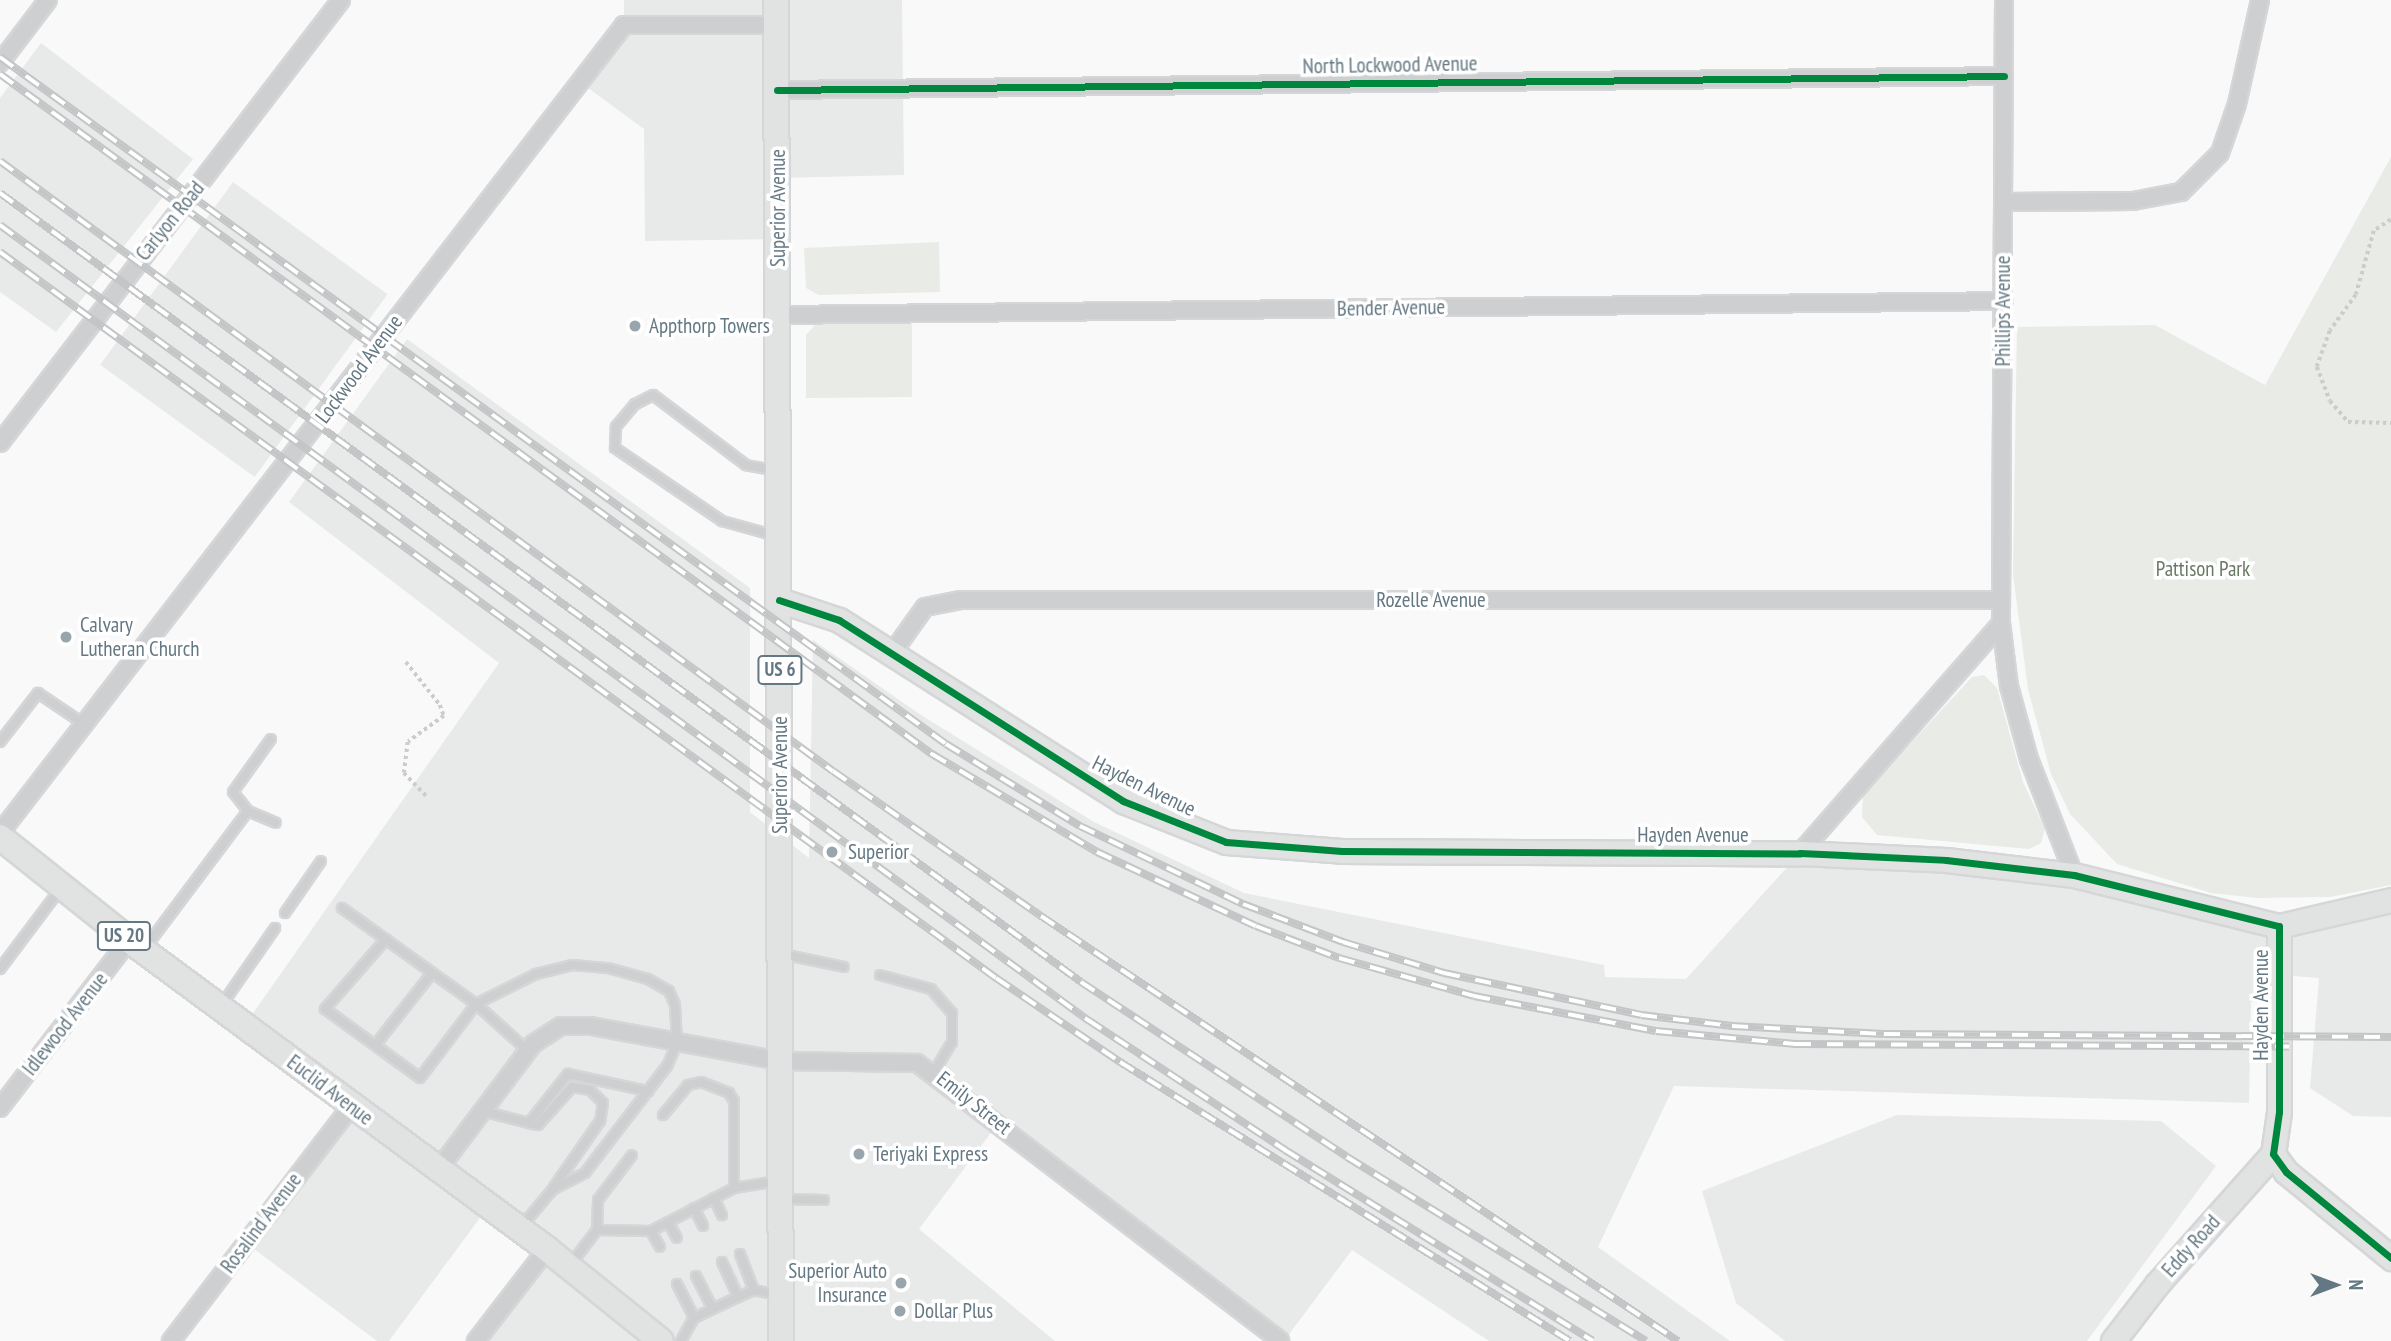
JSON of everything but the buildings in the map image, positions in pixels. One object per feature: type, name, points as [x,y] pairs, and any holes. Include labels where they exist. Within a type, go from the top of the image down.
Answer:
[{"type":"main road","name":"Superior Avenue","points":[[776,0],[781,1341]]},
{"type":"main road","name":"Euclid Avenue","points":[[0,835],[136,945],[547,1249],[661,1341]]},
{"type":"street","points":[[0,63],[48,0]]},
{"type":"street","name":"Carlyon Road","points":[[0,443],[341,0]]},
{"type":"street","name":"Phillips Avenue","points":[[2004,0],[2004,302],[1999,600],[2009,686],[2029,759],[2074,875]]},
{"type":"street","points":[[2004,202],[2133,201],[2181,192],[2220,153],[2237,104],[2260,0]]},
{"type":"street","name":"Lockwood Avenue","points":[[0,835],[624,25],[776,25]]},
{"type":"street","name":"North Lockwood Avenue","points":[[777,90],[2004,76]]},
{"type":"street","name":"Bender Avenue","points":[[778,314],[2004,302]]},
{"type":"street","name":"Hayden Avenue","points":[[779,600],[839,620],[890,656],[1123,801],[1226,842],[1342,851],[1800,853],[1946,860],[2074,875],[2279,926],[2279,1112],[2273,1154]]},
{"type":"street","name":"Rozelle Avenue","points":[[890,656],[926,607],[961,600],[1999,600]]},
{"type":"street","points":[[1800,853],[2001,622]]},
{"type":"street","points":[[2279,926],[2391,900]]},
{"type":"street","name":"Idlewood Avenue","points":[[0,1108],[5,1090],[136,945]]},
{"type":"street","name":"Emily Street","points":[[528,1051],[545,1034],[561,1026],[591,1026],[780,1061],[918,1063],[934,1072],[1280,1341]]},
{"type":"street","points":[[438,1170],[528,1051]]},
{"type":"street","name":"Rosalind Avenue","points":[[171,1341],[351,1106]]},
{"type":"street","points":[[2273,1154],[2286,1172],[2391,1258]]},
{"type":"street","name":"Eddy Road","points":[[2113,1341],[2157,1284],[2273,1154]]},
{"type":"street","points":[[476,1341],[547,1249]]},
{"type":"lane","points":[[779,472],[746,465],[653,395],[635,404],[616,427],[615,448],[722,521],[779,537]]},
{"type":"lane","points":[[0,741],[38,694],[84,724]]},
{"type":"lane","points":[[271,739],[233,792],[248,811],[276,823]]},
{"type":"lane","points":[[136,945],[248,811]]},
{"type":"lane","points":[[285,913],[321,861]]},
{"type":"lane","points":[[0,969],[61,886]]},
{"type":"lane","points":[[342,908],[476,1004],[528,1051]]},
{"type":"lane","points":[[219,1008],[275,928]]},
{"type":"lane","points":[[386,939],[325,1009],[420,1078],[476,1004],[536,974],[572,965],[608,968],[648,979],[669,991],[675,1005],[677,1043],[648,1091],[585,1173],[553,1189]]},
{"type":"lane","points":[[780,954],[844,967]]},
{"type":"lane","points":[[376,1044],[432,972]]},
{"type":"lane","points":[[880,975],[931,989],[951,1013],[951,1042],[934,1072]]},
{"type":"lane","points":[[529,1123],[568,1074],[648,1091]]},
{"type":"lane","points":[[663,1115],[688,1084],[701,1082],[729,1093],[734,1101],[734,1188]]},
{"type":"lane","points":[[482,1111],[538,1125],[572,1087],[590,1090],[603,1103],[600,1121],[553,1189],[519,1229]]},
{"type":"lane","points":[[568,1267],[597,1230],[598,1200],[632,1155]]},
{"type":"lane","points":[[597,1230],[651,1231],[734,1188],[780,1190],[824,1200]]},
{"type":"lane","points":[[714,1198],[722,1215]]},
{"type":"lane","points":[[694,1208],[703,1226]]},
{"type":"lane","points":[[668,1222],[677,1238]]},
{"type":"lane","points":[[651,1231],[660,1247]]},
{"type":"lane","points":[[740,1254],[754,1290]]},
{"type":"lane","points":[[722,1262],[738,1297]]},
{"type":"lane","points":[[695,1276],[713,1309]]},
{"type":"lane","points":[[677,1284],[694,1318]]},
{"type":"lane","points":[[681,1341],[694,1318],[738,1297],[754,1290],[781,1296]]},
{"type":"path","points":[[2391,220],[2374,231],[2356,295],[2330,331],[2317,367],[2330,401],[2348,422],[2391,423]]},
{"type":"path","points":[[406,662],[440,705],[444,716],[408,742],[404,773],[426,796]]},
{"type":"shaded area","points":[[624,0],[902,0],[904,175],[778,178],[778,239],[645,241],[644,129],[580,82],[624,25]]},
{"type":"shaded area","points":[[41,43],[193,159],[56,332],[0,292],[0,98]]},
{"type":"shaded area","points":[[233,182],[388,294],[255,477],[100,365]]},
{"type":"shaded area","points":[[407,339],[750,588],[750,812],[809,858],[813,640],[921,715],[1094,822],[1244,893],[1604,965],[1605,977],[1686,979],[1800,853],[1946,860],[2279,926],[2391,900],[2391,1117],[2353,1116],[2310,1088],[2319,978],[2279,975],[2279,1003],[2251,1002],[2249,1103],[1674,1086],[1598,1247],[1730,1341],[1489,1341],[1352,1250],[1284,1341],[999,1122],[919,1229],[1055,1341],[476,1341],[547,1249],[488,1207],[389,1341],[377,1341],[246,1243],[350,1106],[244,1026],[499,663],[289,502]]},
{"type":"shaded area","points":[[1897,1115],[2161,1121],[2216,1166],[2087,1341],[1785,1341],[1736,1303],[1702,1191]]},
{"type":"green space","name":"Pattison Park","points":[[2391,157],[2391,885],[2330,897],[2257,898],[2211,893],[2117,864],[2070,814],[2051,774],[2028,689],[2013,574],[2017,327],[2155,325],[2265,385]]},
{"type":"green space","points":[[939,242],[940,292],[819,295],[806,288],[804,248]]},
{"type":"green space","points":[[816,324],[912,324],[912,397],[806,398],[806,335]]},
{"type":"green space","points":[[1984,675],[1997,688],[2023,782],[2045,829],[2041,843],[2029,849],[1877,835],[1862,817],[1863,795],[1972,677]]},
{"type":"railway","points":[[0,57],[946,744],[1080,826],[1243,904],[1343,942],[1444,973],[1641,1015],[1732,1026],[1884,1034],[2391,1037]]},
{"type":"railway","points":[[0,74],[932,754],[1097,852],[1256,926],[1339,958],[1474,996],[1656,1031],[1795,1044],[2289,1047]]},
{"type":"railway","points":[[0,161],[833,771],[1041,916],[1678,1341]]},
{"type":"railway","points":[[0,193],[1081,982],[1347,1157],[1646,1341]]},
{"type":"railway","points":[[0,225],[1088,1020],[1285,1150],[1593,1341]]},
{"type":"railway","points":[[0,252],[996,978],[1120,1062],[1570,1341]]},
{"type":"cycle path","points":[[777,90],[2004,76]]},
{"type":"cycle path","points":[[779,600],[839,620],[1123,801],[1226,842],[1342,851],[1800,853],[1946,860],[2074,875],[2279,926],[2279,1112],[2273,1154],[2286,1172],[2391,1258]]},
{"type":"place","name":"Appthorp Towers","points":[[635,326]]},
{"type":"place","name":"Calvary Lutheran Church","points":[[66,637]]},
{"type":"place","name":"Superior","points":[[832,852]]},
{"type":"place","name":"Teriyaki Express","points":[[859,1154]]},
{"type":"place","name":"Superior Auto Insurance","points":[[901,1283]]},
{"type":"place","name":"Dollar Plus","points":[[900,1311]]}]
